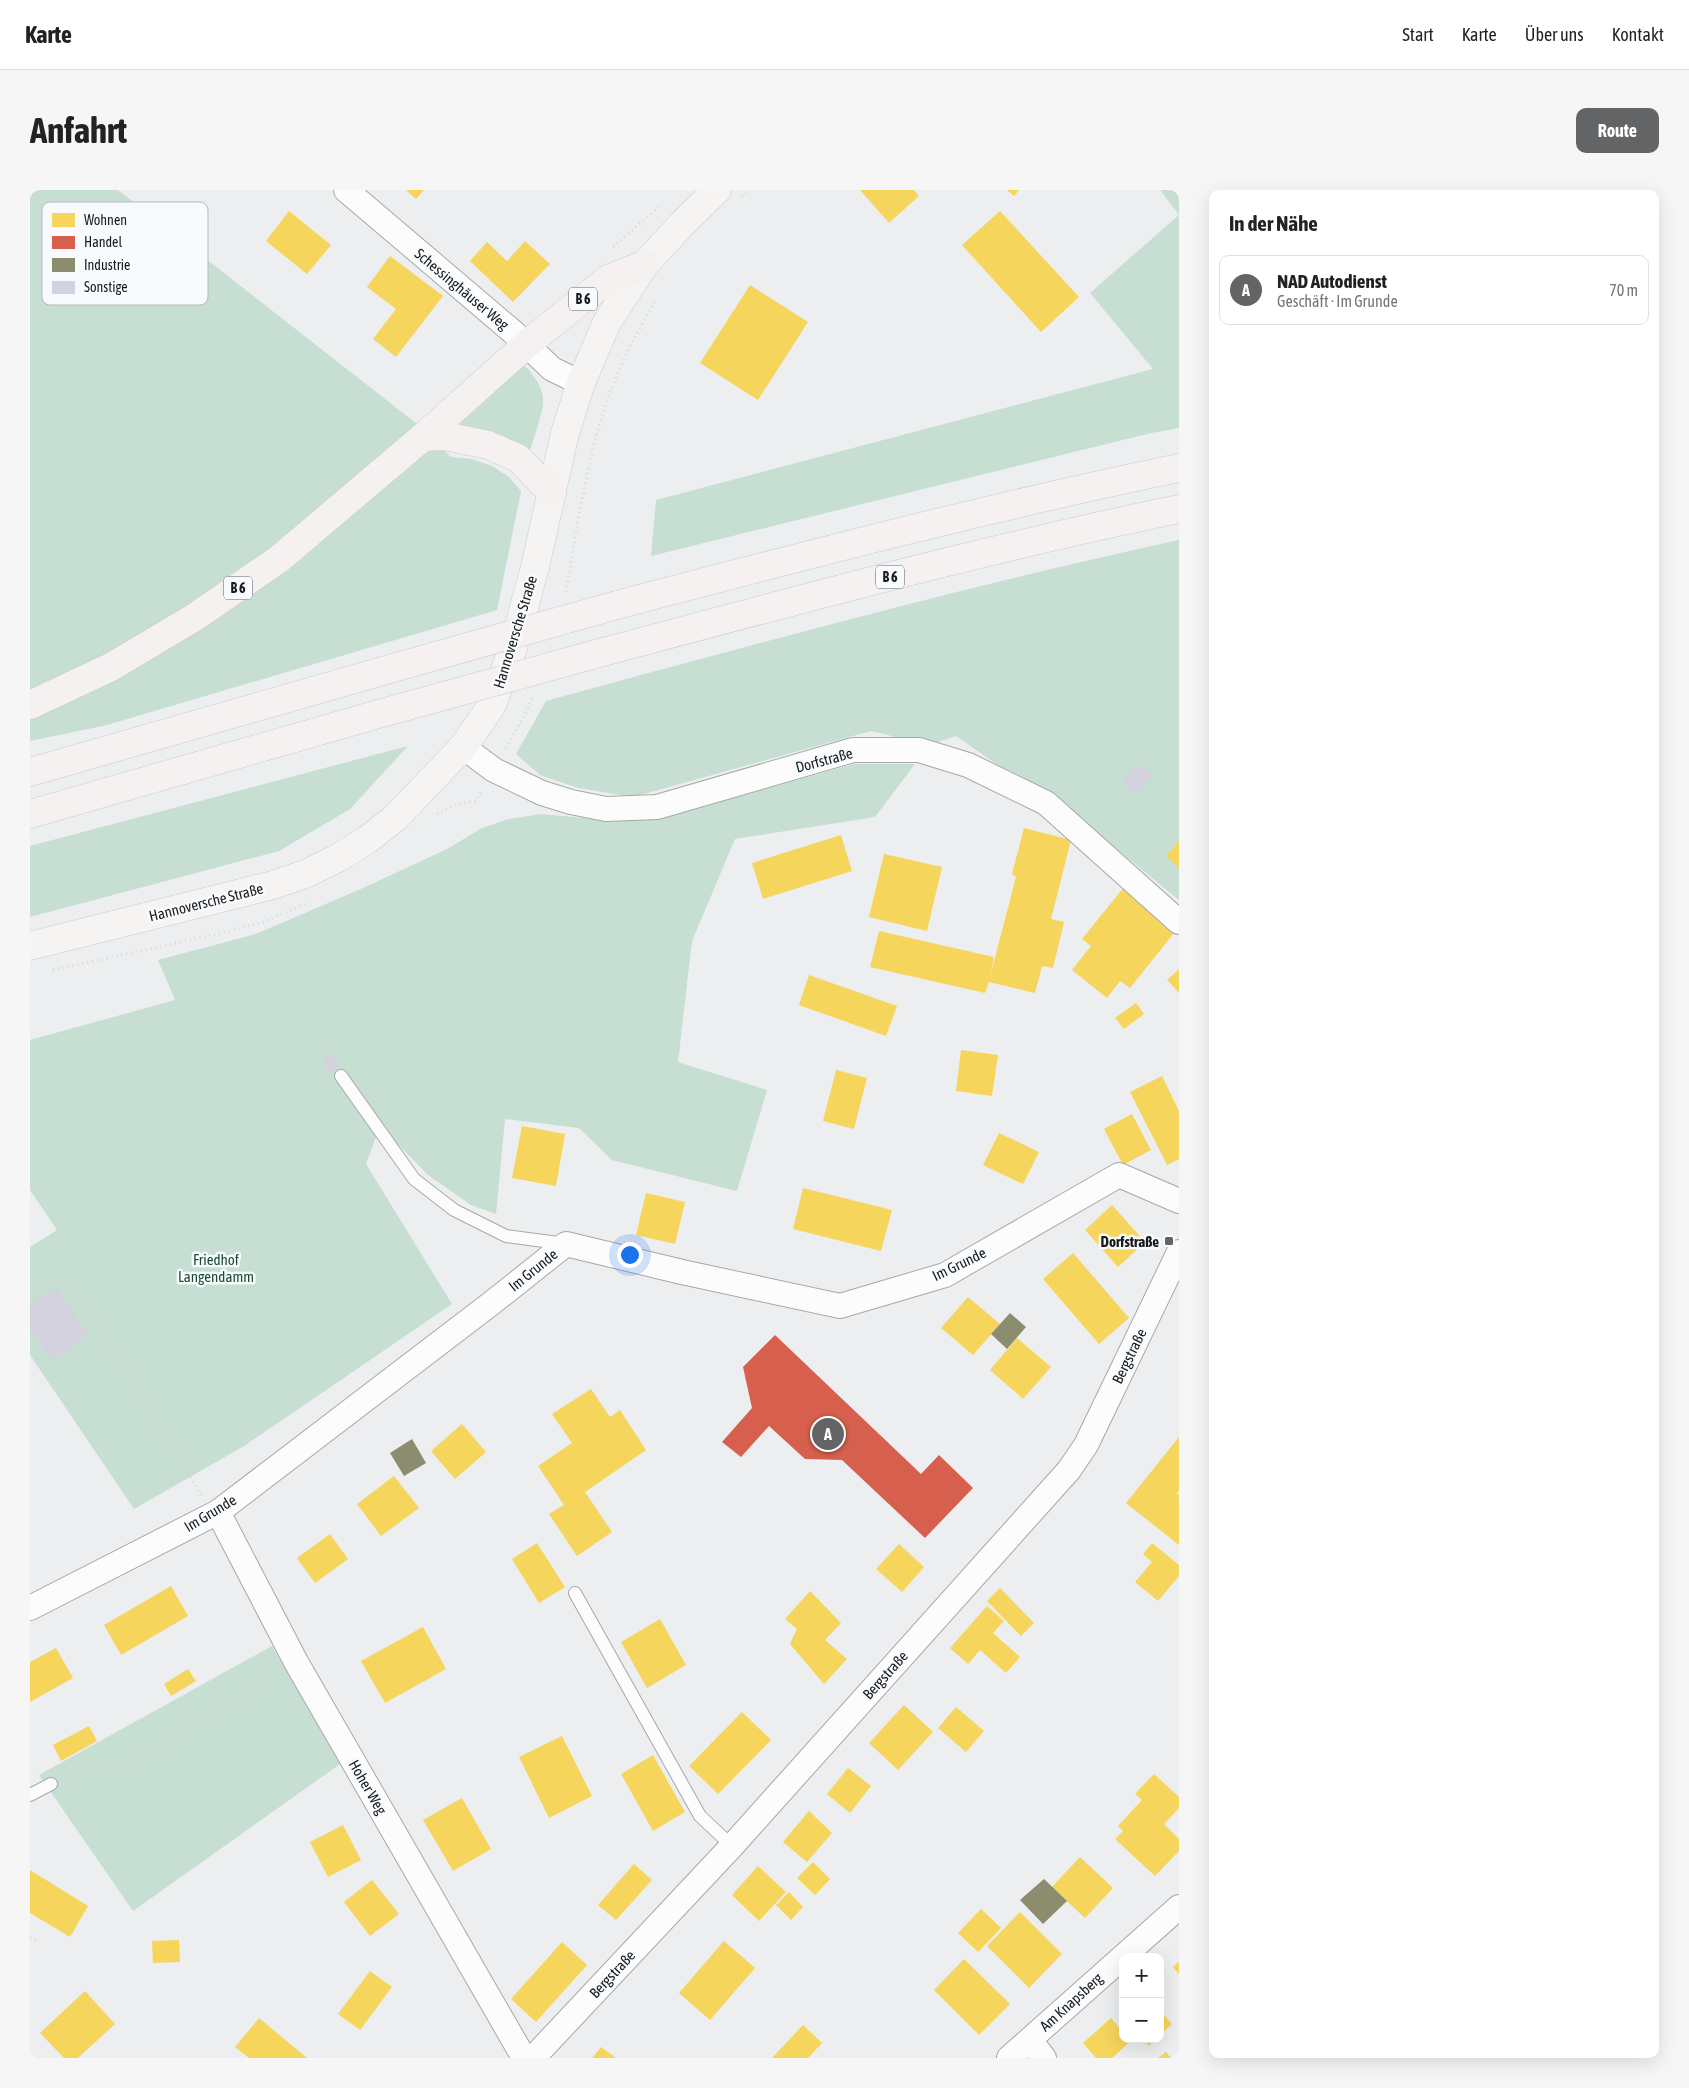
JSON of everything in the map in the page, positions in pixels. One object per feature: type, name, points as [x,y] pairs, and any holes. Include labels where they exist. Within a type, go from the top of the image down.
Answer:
[{"type":"highway","name":"B 6","points":[[30,705],[111,667],[196,617],[279,559],[423,437],[527,344],[608,279],[645,264]]},
{"type":"highway","points":[[423,437],[446,436],[479,443],[518,458],[552,493]]},
{"type":"highway","points":[[30,772],[617,605],[830,549],[1179,468]]},
{"type":"highway","name":"B 6","points":[[30,814],[603,652],[842,589],[1114,523],[1179,510]]},
{"type":"main road","name":"Hannoversche Straße","points":[[30,946],[273,885],[305,874],[338,858],[368,840],[388,824],[462,747],[492,705],[512,651],[535,567],[565,433],[581,383],[607,322],[645,264],[684,222],[727,195]]},
{"type":"street","name":"Schessinghäuser Weg","points":[[346,190],[527,344],[552,369],[581,383]]},
{"type":"street","name":"Dorfstraße","points":[[462,747],[494,770],[542,793],[571,802],[606,809],[657,807],[853,750],[919,750],[968,765],[1046,803],[1179,922]]},
{"type":"street","name":"Im Grunde","points":[[30,1608],[216,1513],[493,1302],[566,1244],[682,1272],[840,1306],[945,1275],[1119,1175],[1179,1201]]},
{"type":"street","name":"Bergstraße","points":[[533,2058],[732,1846],[1069,1470],[1086,1445],[1179,1252]]},
{"type":"street","name":"Hoher Weg","points":[[216,1513],[296,1662],[524,2058]]},
{"type":"street","name":"Am Knapsberg","points":[[1009,2058],[1179,1906]]},
{"type":"street","points":[[1030,2040],[1044,2058]]},
{"type":"lane","points":[[342,1076],[414,1180],[454,1210],[506,1236],[566,1244]]},
{"type":"lane","points":[[575,1593],[700,1816],[732,1846]]},
{"type":"lane","points":[[30,1795],[51,1784]]},
{"type":"path","points":[[727,195],[749,190]]},
{"type":"path","points":[[564,601],[569,582],[580,508],[596,436],[610,392],[630,346],[659,295]]},
{"type":"path","points":[[494,770],[528,711],[534,693]]},
{"type":"path","points":[[76,1295],[132,1380],[194,1484],[216,1513]]},
{"type":"path","points":[[51,1784],[86,1766],[118,1772],[296,1662]]},
{"type":"path","points":[[30,1938],[38,1942]]},
{"type":"green space","points":[[30,190],[118,190],[133,202],[42,202],[42,305],[208,305],[208,260],[417,424],[451,457],[472,459],[492,466],[509,477],[521,491],[497,610],[107,725],[30,741]]},
{"type":"green space","points":[[1160,190],[1179,190],[1179,215]]},
{"type":"green space","points":[[1179,215],[1179,428],[1151,433],[651,556],[656,500],[1153,369],[1090,293]]},
{"type":"green space","points":[[524,365],[537,382],[543,397],[543,407],[529,455],[455,427]]},
{"type":"green space","points":[[1179,540],[1179,900],[1106,840],[956,736],[929,745],[871,731],[633,797],[578,788],[540,775],[516,754],[546,701],[940,596]]},
{"type":"green space","points":[[408,746],[350,809],[279,851],[30,917],[30,846]]},
{"type":"green space","name":"Friedhof Langendamm","points":[[854,764],[915,764],[875,817],[735,839],[692,941],[678,1062],[767,1090],[737,1191],[612,1160],[579,1128],[505,1119],[496,1214],[471,1205],[428,1175],[380,1126],[366,1164],[452,1304],[244,1446],[134,1509],[30,1355],[30,1247],[57,1230],[30,1190],[30,1040],[175,1000],[158,960],[256,934],[447,849],[482,828],[509,819],[541,814],[605,820],[653,820]]},
{"type":"green space","points":[[272,1646],[340,1764],[133,1911],[39,1775]]},
{"type":"building: Wohnen","points":[[406,190],[424,190],[416,199]]},
{"type":"building: Wohnen","points":[[860,190],[914,190],[919,196],[889,223]]},
{"type":"building: Wohnen","points":[[1007,190],[1019,190],[1014,196]]},
{"type":"building: Wohnen","points":[[289,211],[331,245],[307,274],[266,241]]},
{"type":"building: Wohnen","points":[[1000,211],[1079,297],[1041,332],[962,245]]},
{"type":"building: Wohnen","points":[[525,241],[550,264],[513,302],[470,261],[487,242],[507,261]]},
{"type":"building: Wohnen","points":[[390,256],[443,296],[396,357],[373,339],[396,309],[367,287]]},
{"type":"building: Wohnen","points":[[750,285],[808,322],[758,400],[700,363]]},
{"type":"building: Wohnen","points":[[1024,828],[1071,840],[1051,919],[1064,922],[1053,968],[1042,966],[1035,993],[989,982],[985,993],[870,967],[879,931],[994,957],[990,977],[1016,877],[1012,874]]},
{"type":"building: Wohnen","points":[[841,835],[852,871],[763,899],[752,863]]},
{"type":"building: Wohnen","points":[[1179,841],[1179,868],[1166,856]]},
{"type":"building: Wohnen","points":[[884,854],[942,867],[927,931],[869,917]]},
{"type":"building: Wohnen","points":[[1125,886],[1178,928],[1130,988],[1120,981],[1107,998],[1072,970],[1091,946],[1082,939]]},
{"type":"building: Wohnen","points":[[1179,969],[1179,993],[1167,980]]},
{"type":"building: Wohnen","points":[[809,975],[897,1006],[886,1036],[799,1005]]},
{"type":"building: Wohnen","points":[[1136,1003],[1144,1014],[1124,1029],[1115,1018]]},
{"type":"building: Wohnen","points":[[961,1050],[998,1055],[992,1096],[956,1091]]},
{"type":"building: Wohnen","points":[[836,1070],[867,1078],[854,1129],[823,1121]]},
{"type":"building: Wohnen","points":[[1162,1076],[1179,1111],[1179,1159],[1167,1165],[1130,1092]]},
{"type":"building: Wohnen","points":[[1132,1114],[1151,1150],[1123,1165],[1104,1129]]},
{"type":"building: Wohnen","points":[[522,1126],[565,1134],[556,1186],[512,1178]]},
{"type":"building: Wohnen","points":[[999,1133],[1039,1152],[1023,1184],[983,1165]]},
{"type":"building: Wohnen","points":[[803,1188],[892,1210],[881,1251],[793,1229]]},
{"type":"building: Wohnen","points":[[646,1193],[685,1202],[675,1244],[636,1235]]},
{"type":"building: Wohnen","points":[[1112,1205],[1145,1242],[1118,1267],[1085,1230]]},
{"type":"building: Wohnen","points":[[1073,1253],[1129,1318],[1099,1344],[1043,1279]]},
{"type":"building: Wohnen","points":[[968,1297],[1000,1324],[973,1355],[941,1328]]},
{"type":"building: Wohnen","points":[[1017,1338],[1051,1367],[1023,1399],[990,1370]]},
{"type":"building: Wohnen","points":[[591,1389],[610,1417],[620,1410],[646,1450],[585,1492],[612,1532],[577,1556],[549,1514],[564,1505],[538,1466],[572,1443],[552,1414]]},
{"type":"building: Wohnen","points":[[462,1424],[486,1452],[455,1479],[431,1451]]},
{"type":"building: Wohnen","points":[[1179,1437],[1179,1491],[1177,1493],[1179,1495],[1179,1545],[1126,1503]]},
{"type":"building: Wohnen","points":[[394,1476],[419,1508],[381,1536],[357,1504]]},
{"type":"building: Wohnen","points":[[330,1534],[348,1559],[315,1583],[297,1558]]},
{"type":"building: Wohnen","points":[[537,1543],[565,1587],[539,1603],[512,1559]]},
{"type":"building: Wohnen","points":[[1152,1543],[1179,1565],[1179,1576],[1158,1601],[1135,1582],[1152,1562],[1143,1554]]},
{"type":"building: Wohnen","points":[[899,1544],[924,1567],[902,1592],[876,1569]]},
{"type":"building: Wohnen","points":[[171,1586],[188,1616],[121,1655],[104,1625]]},
{"type":"building: Wohnen","points":[[1000,1588],[1034,1623],[1021,1636],[987,1601]]},
{"type":"building: Wohnen","points":[[810,1591],[841,1623],[825,1640],[847,1659],[824,1684],[790,1644],[797,1629],[785,1619]]},
{"type":"building: Wohnen","points":[[987,1606],[1004,1621],[993,1633],[1020,1657],[1006,1673],[980,1650],[968,1664],[950,1648]]},
{"type":"building: Wohnen","points":[[660,1619],[686,1665],[647,1688],[621,1642]]},
{"type":"building: Wohnen","points":[[423,1627],[446,1669],[385,1703],[361,1661]]},
{"type":"building: Wohnen","points":[[56,1648],[73,1678],[30,1702],[30,1662]]},
{"type":"building: Wohnen","points":[[188,1669],[196,1681],[171,1696],[164,1684]]},
{"type":"building: Wohnen","points":[[904,1705],[933,1732],[898,1770],[869,1743]]},
{"type":"building: Wohnen","points":[[956,1707],[984,1731],[966,1752],[938,1728]]},
{"type":"building: Wohnen","points":[[742,1712],[771,1740],[718,1794],[689,1766]]},
{"type":"building: Wohnen","points":[[89,1726],[97,1741],[61,1761],[53,1745]]},
{"type":"building: Wohnen","points":[[562,1736],[592,1796],[549,1818],[519,1757]]},
{"type":"building: Wohnen","points":[[653,1755],[685,1812],[653,1831],[621,1774]]},
{"type":"building: Wohnen","points":[[848,1768],[871,1786],[850,1813],[827,1794]]},
{"type":"building: Wohnen","points":[[1154,1774],[1179,1797],[1179,1808],[1164,1824],[1179,1839],[1179,1851],[1155,1876],[1115,1839],[1123,1831],[1118,1826],[1142,1800],[1135,1794]]},
{"type":"building: Wohnen","points":[[462,1798],[491,1849],[453,1871],[423,1820]]},
{"type":"building: Wohnen","points":[[809,1811],[832,1833],[807,1862],[783,1842]]},
{"type":"building: Wohnen","points":[[343,1825],[361,1860],[328,1877],[310,1842]]},
{"type":"building: Wohnen","points":[[1080,1857],[1113,1888],[1085,1918],[1052,1887]]},
{"type":"building: Wohnen","points":[[813,1862],[830,1879],[815,1895],[797,1878]]},
{"type":"building: Wohnen","points":[[634,1864],[652,1880],[616,1920],[598,1905]]},
{"type":"building: Wohnen","points":[[758,1866],[786,1892],[759,1921],[732,1895]]},
{"type":"building: Wohnen","points":[[30,1870],[88,1906],[70,1937],[30,1913]]},
{"type":"building: Wohnen","points":[[372,1880],[399,1914],[370,1936],[344,1902]]},
{"type":"building: Wohnen","points":[[789,1892],[803,1907],[791,1920],[776,1905]]},
{"type":"building: Wohnen","points":[[981,1909],[1001,1928],[978,1952],[958,1933]]},
{"type":"building: Wohnen","points":[[1020,1912],[1062,1954],[1029,1988],[987,1946]]},
{"type":"building: Wohnen","points":[[179,1940],[180,1962],[153,1963],[152,1941]]},
{"type":"building: Wohnen","points":[[724,1941],[755,1968],[710,2020],[679,1993]]},
{"type":"building: Wohnen","points":[[562,1942],[587,1965],[536,2022],[511,1999]]},
{"type":"building: Wohnen","points":[[964,1959],[1010,2004],[979,2035],[934,1990]]},
{"type":"building: Wohnen","points":[[1179,1962],[1179,1974],[1173,1967]]},
{"type":"building: Wohnen","points":[[370,1971],[392,1987],[360,2030],[338,2014]]},
{"type":"building: Wohnen","points":[[85,1991],[115,2024],[78,2058],[64,2058],[40,2033]]},
{"type":"building: Wohnen","points":[[1164,2015],[1172,2024],[1164,2031]]},
{"type":"building: Wohnen","points":[[259,2018],[307,2058],[249,2058],[235,2047]]},
{"type":"building: Wohnen","points":[[1111,2018],[1119,2027],[1119,2043],[1129,2043],[1112,2058],[1096,2058],[1083,2043]]},
{"type":"building: Wohnen","points":[[803,2025],[822,2043],[808,2058],[772,2058]]},
{"type":"building: Wohnen","points":[[601,2047],[616,2058],[592,2058]]},
{"type":"building: Wohnen","points":[[1166,2052],[1171,2058],[1158,2058]]},
{"type":"building: Handel","points":[[775,1335],[921,1474],[939,1455],[973,1488],[925,1538],[842,1460],[805,1459],[769,1426],[741,1457],[722,1442],[752,1408],[743,1367]]},
{"type":"building: Industrie","points":[[1010,1313],[1026,1327],[1007,1349],[991,1334]]},
{"type":"building: Industrie","points":[[412,1439],[426,1463],[404,1476],[390,1453]]},
{"type":"building: Industrie","points":[[1044,1879],[1067,1901],[1043,1924],[1020,1900]]},
{"type":"building: Sonstige","points":[[1139,764],[1152,776],[1135,794],[1122,782]]},
{"type":"building: Sonstige","points":[[334,1054],[340,1066],[328,1072],[322,1059]]},
{"type":"building: Sonstige","points":[[56,1288],[88,1335],[52,1360],[30,1329],[30,1305]]},
{"type":"place","name":"Dorfstraße","points":[[1169,1241]]},
{"type":"place","name":"NAD Autodienst","points":[[828,1434]]}]
